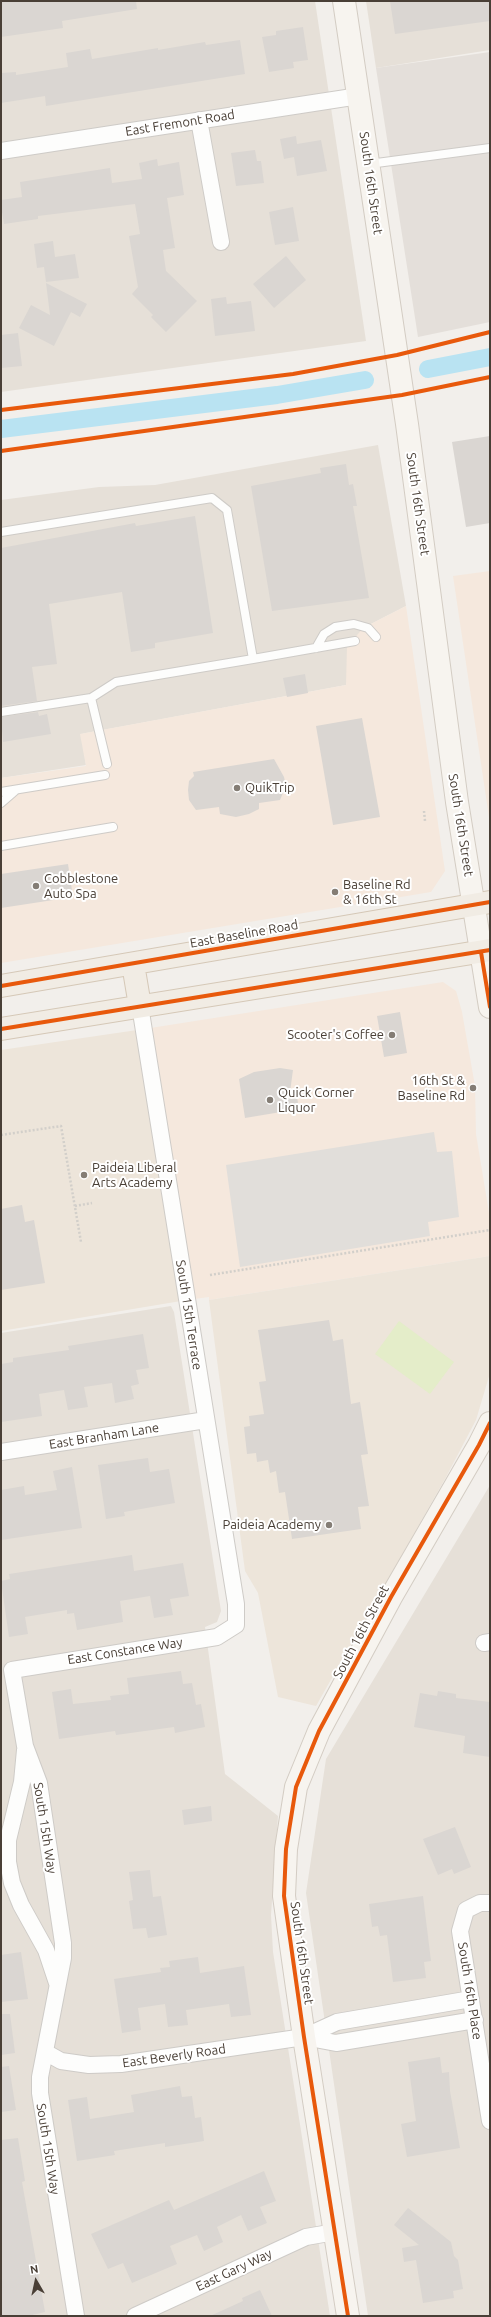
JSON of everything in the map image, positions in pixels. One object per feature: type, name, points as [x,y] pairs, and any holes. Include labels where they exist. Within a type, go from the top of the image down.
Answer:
[{"type":"main road","name":"South 16th Street","points":[[344,1],[402,388],[457,802],[482,903],[490,1007]]},
{"type":"main road","name":"East Baseline Road","points":[[1,986],[482,903]]},
{"type":"main road","points":[[1,1029],[486,951]]},
{"type":"main road","points":[[133,964],[140,1006]]},
{"type":"main road","name":"South 16th Street","points":[[348,2316],[304,2037],[284,1896],[286,1849],[296,1788],[319,1731],[391,1597],[479,1445],[490,1422]]},
{"type":"street","name":"East Fremont Road","points":[[1,151],[358,96]]},
{"type":"street","points":[[199,120],[221,242]]},
{"type":"street","name":"South 15th Terrace","points":[[140,1006],[236,1604],[236,1625]]},
{"type":"street","name":"East Branham Lane","points":[[1,1452],[206,1420]]},
{"type":"street","name":"East Constance Way","points":[[12,1670],[217,1636],[236,1625]]},
{"type":"street","name":"South 15th Way","points":[[12,1670],[8,1688],[25,1746],[39,1783],[63,1943],[63,1958],[40,2077],[42,2114],[76,2316]]},
{"type":"street","name":"South 15th Way","points":[[25,1746],[22,1782],[8,1840],[8,1862],[12,1883],[21,1905],[46,1950],[57,1983]]},
{"type":"street","name":"South 16th Place","points":[[490,1903],[480,1903],[466,1910],[460,1931],[490,2121]]},
{"type":"street","name":"East Beverly Road","points":[[45,2052],[61,2061],[89,2065],[121,2064],[304,2037],[338,2022],[471,1999]]},
{"type":"street","name":"East Beverly Road","points":[[304,2037],[336,2043],[475,2020]]},
{"type":"street","name":"East Gary Way","points":[[135,2316],[306,2236],[335,2232]]},
{"type":"lane","points":[[369,164],[490,148]]},
{"type":"lane","points":[[1,532],[212,498],[227,510],[253,660]]},
{"type":"lane","points":[[316,648],[324,634],[335,627],[354,624],[368,628],[376,637]]},
{"type":"lane","points":[[1,712],[91,698],[116,682],[253,660],[355,641]]},
{"type":"lane","points":[[91,698],[108,764]]},
{"type":"lane","points":[[1,792],[105,775]]},
{"type":"lane","points":[[1,802],[17,790]]},
{"type":"lane","points":[[1,846],[113,827]]},
{"type":"path","points":[[424,811],[425,821]]},
{"type":"path","points":[[1,1135],[61,1126],[81,1242]]},
{"type":"path","points":[[75,1206],[92,1203]]},
{"type":"path","points":[[210,1275],[490,1230]]},
{"type":"shaded area","points":[[1,1],[315,1],[366,341],[1,392]]},
{"type":"shaded area","points":[[366,1],[490,1],[490,50],[376,68]]},
{"type":"shaded area","points":[[490,52],[490,322],[418,337],[376,68]]},
{"type":"shaded area","points":[[378,445],[406,606],[363,628],[346,685],[81,734],[86,765],[1,778],[1,500],[99,487],[155,485]]},
{"type":"shaded area","points":[[490,571],[490,824],[453,576]]},
{"type":"shaded area","points":[[406,606],[445,871],[431,892],[1,963],[1,778],[86,766],[80,734],[346,685],[347,647],[363,628]]},
{"type":"shaded area","points":[[443,982],[456,991],[462,1012],[475,1086],[476,1134],[490,1219],[490,1256],[209,1300],[209,1297],[187,1300],[144,1029]]},
{"type":"shaded area","name":"Paideia Liberal Arts Academy","points":[[144,1029],[187,1300],[1,1331],[1,1050]]},
{"type":"shaded area","points":[[434,1132],[437,1152],[452,1151],[459,1217],[428,1222],[430,1236],[240,1267],[226,1165]]},
{"type":"shaded area","name":"Paideia Academy","points":[[490,1256],[490,1373],[476,1420],[445,1479],[316,1706],[278,1697],[258,1593],[245,1571],[209,1300]]},
{"type":"shaded area","points":[[171,1306],[174,1312],[221,1611],[217,1622],[205,1627],[225,1774],[278,1816],[271,1915],[273,1952],[330,2316],[1,2316],[1,1333]]},
{"type":"shaded area","points":[[490,1485],[490,2316],[368,2316],[306,1893],[326,1759]]},
{"type":"green space","points":[[399,1321],[454,1362],[430,1394],[375,1354]]},
{"type":"building","points":[[1,1],[136,1],[137,9],[62,21],[63,28],[1,37]]},
{"type":"building","points":[[390,1],[490,1],[490,21],[395,34]]},
{"type":"building","points":[[303,27],[308,60],[293,62],[294,68],[269,72],[262,37],[276,35],[276,31]]},
{"type":"building","points":[[240,40],[245,74],[46,106],[45,96],[1,103],[1,73],[16,72],[16,75],[68,67],[66,53],[90,49],[92,59],[158,48],[158,50],[205,42],[206,45]]},
{"type":"building","points":[[296,136],[297,144],[321,140],[327,171],[297,176],[294,157],[284,159],[280,139]]},
{"type":"building","points":[[255,150],[257,161],[261,161],[264,183],[236,186],[231,153]]},
{"type":"building","points":[[157,159],[158,166],[179,162],[184,195],[167,198],[175,248],[163,250],[166,271],[197,301],[166,332],[151,317],[153,315],[132,294],[138,287],[129,236],[140,234],[135,204],[38,216],[38,219],[4,224],[1,206],[1,200],[22,197],[20,182],[110,168],[112,183],[142,179],[139,163]]},
{"type":"building","points":[[293,207],[299,241],[275,245],[269,212]]},
{"type":"building","points":[[53,241],[55,257],[75,254],[79,278],[46,282],[44,267],[37,268],[34,244]]},
{"type":"building","points":[[286,256],[306,280],[274,308],[253,284]]},
{"type":"building","points":[[46,283],[87,304],[80,317],[71,312],[54,346],[19,328],[31,305],[50,315]]},
{"type":"building","points":[[226,297],[227,304],[251,301],[255,331],[215,336],[211,299]]},
{"type":"building","points":[[18,333],[22,366],[1,368],[1,335]]},
{"type":"building","points":[[490,436],[490,523],[466,527],[452,442]]},
{"type":"building","points":[[346,464],[349,485],[353,484],[357,506],[353,506],[369,598],[272,611],[251,486],[321,473],[320,468]]},
{"type":"building","points":[[195,516],[213,633],[155,643],[155,648],[131,652],[122,592],[49,604],[57,664],[32,667],[37,701],[1,706],[1,548],[135,523],[136,526]]},
{"type":"building","points":[[305,674],[308,693],[287,697],[283,678]]},
{"type":"building","points":[[38,712],[39,716],[47,714],[51,734],[3,742],[1,717]]},
{"type":"building","name":"QuikTrip","points":[[362,718],[380,817],[333,825],[316,726]]},
{"type":"building","name":"QuikTrip","points":[[274,759],[284,777],[286,786],[280,800],[259,803],[259,809],[249,814],[236,817],[220,814],[219,807],[196,810],[189,800],[189,781],[194,776],[193,772]]},
{"type":"building","name":"Cobblestone Auto Spa","points":[[68,864],[73,897],[1,908],[1,874]]},
{"type":"building","name":"Scooter's Coffee","points":[[400,1012],[407,1053],[384,1057],[377,1016]]},
{"type":"building","name":"Quick Corner Liquor","points":[[280,1068],[293,1070],[290,1092],[296,1091],[299,1109],[245,1118],[239,1079],[254,1072]]},
{"type":"building","points":[[22,1205],[25,1222],[34,1220],[45,1283],[1,1290],[1,1209]]},
{"type":"building","points":[[329,1320],[333,1341],[343,1339],[351,1404],[360,1402],[368,1454],[361,1455],[369,1506],[358,1507],[361,1529],[292,1539],[285,1492],[279,1493],[276,1471],[270,1473],[268,1460],[257,1462],[256,1453],[247,1454],[244,1427],[250,1426],[249,1416],[264,1414],[259,1382],[266,1381],[258,1330]]},
{"type":"building","points":[[143,1334],[149,1368],[136,1370],[139,1384],[131,1386],[134,1399],[115,1403],[112,1383],[84,1387],[88,1407],[68,1410],[64,1390],[39,1394],[42,1416],[1,1422],[1,1364],[13,1362],[13,1358],[69,1350],[68,1346]]},
{"type":"building","points":[[148,1458],[150,1472],[169,1469],[175,1503],[124,1512],[125,1516],[106,1519],[98,1465]]},
{"type":"building","points":[[72,1467],[82,1528],[1,1540],[1,1490],[24,1486],[25,1495],[57,1490],[53,1471]]},
{"type":"building","points":[[132,1555],[134,1571],[183,1563],[189,1596],[170,1599],[173,1615],[154,1618],[150,1596],[120,1601],[123,1622],[77,1630],[74,1613],[67,1614],[67,1610],[25,1617],[28,1634],[9,1637],[1,1581],[10,1579],[9,1574]]},
{"type":"building","points":[[181,1671],[183,1684],[192,1683],[196,1705],[201,1704],[205,1727],[175,1733],[174,1727],[116,1735],[115,1731],[59,1739],[52,1692],[71,1689],[73,1704],[111,1700],[110,1696],[129,1694],[127,1678]]},
{"type":"building","points":[[438,1691],[456,1694],[456,1698],[490,1702],[490,1757],[463,1753],[465,1736],[414,1727],[420,1693],[437,1696]]},
{"type":"building","points":[[211,1806],[212,1821],[184,1825],[182,1810]]},
{"type":"building","points":[[455,1827],[471,1867],[454,1874],[452,1869],[438,1875],[423,1839]]},
{"type":"building","points":[[150,1870],[153,1897],[161,1896],[167,1935],[148,1938],[146,1928],[133,1929],[129,1901],[133,1900],[129,1872]]},
{"type":"building","points":[[423,1896],[431,1961],[424,1962],[426,1978],[393,1982],[387,1935],[380,1936],[378,1926],[372,1927],[369,1904]]},
{"type":"building","points":[[21,1952],[28,1999],[1,2002],[1,1955]]},
{"type":"building","points":[[198,1957],[200,1973],[244,1966],[251,2015],[231,2017],[229,2004],[186,2010],[188,2025],[168,2027],[165,2004],[138,2008],[141,2030],[122,2033],[114,1979],[161,1972],[160,1968],[170,1967],[169,1961]]},
{"type":"building","points":[[1,2014],[10,2014],[15,2053],[1,2055]]},
{"type":"building","points":[[440,2057],[442,2073],[449,2072],[450,2091],[460,2148],[407,2157],[401,2124],[416,2121],[408,2062]]},
{"type":"building","points":[[9,2066],[16,2110],[1,2112],[1,2067]]},
{"type":"building","points":[[180,2086],[182,2097],[192,2096],[195,2118],[201,2117],[204,2141],[165,2147],[165,2143],[114,2151],[115,2155],[77,2161],[68,2100],[87,2097],[90,2119],[134,2112],[131,2095]]},
{"type":"building","points":[[18,2138],[25,2181],[22,2182],[45,2312],[28,2316],[1,2316],[1,2140]]},
{"type":"building","points":[[264,2171],[276,2201],[260,2207],[267,2223],[248,2231],[241,2215],[217,2227],[223,2242],[204,2251],[197,2235],[170,2246],[177,2264],[132,2283],[123,2263],[108,2269],[91,2234],[169,2200],[174,2210]]},
{"type":"building","points":[[408,2208],[451,2242],[454,2256],[458,2260],[463,2289],[453,2291],[454,2298],[423,2303],[416,2260],[404,2262],[402,2248],[419,2245],[394,2225]]},
{"type":"building","points":[[260,2290],[272,2316],[210,2316],[243,2301],[242,2298]]},
{"type":"waterway","points":[[428,369],[490,357]]},
{"type":"waterway","points":[[1,429],[277,395],[365,380]]},
{"type":"cycle path","points":[[1,410],[293,374],[397,355],[490,332]]},
{"type":"cycle path","points":[[1,451],[402,395],[490,377]]},
{"type":"cycle path","points":[[1,986],[490,902]]},
{"type":"cycle path","points":[[1,1029],[490,950]]},
{"type":"cycle path","points":[[481,952],[490,1007]]},
{"type":"cycle path","points":[[348,2316],[304,2037],[284,1896],[286,1849],[296,1787],[319,1731],[391,1597],[479,1445],[490,1423]]},
{"type":"place","name":"QuikTrip","points":[[237,788]]},
{"type":"place","name":"Cobblestone Auto Spa","points":[[36,886]]},
{"type":"place","name":"Baseline Rd & 16th St","points":[[335,892]]},
{"type":"place","name":"Scooter's Coffee","points":[[392,1035]]},
{"type":"place","name":"16th St & Baseline Rd","points":[[473,1088]]},
{"type":"place","name":"Quick Corner Liquor","points":[[270,1100]]},
{"type":"place","name":"Paideia Liberal Arts Academy","points":[[84,1175]]},
{"type":"place","name":"Paideia Academy","points":[[329,1525]]}]
